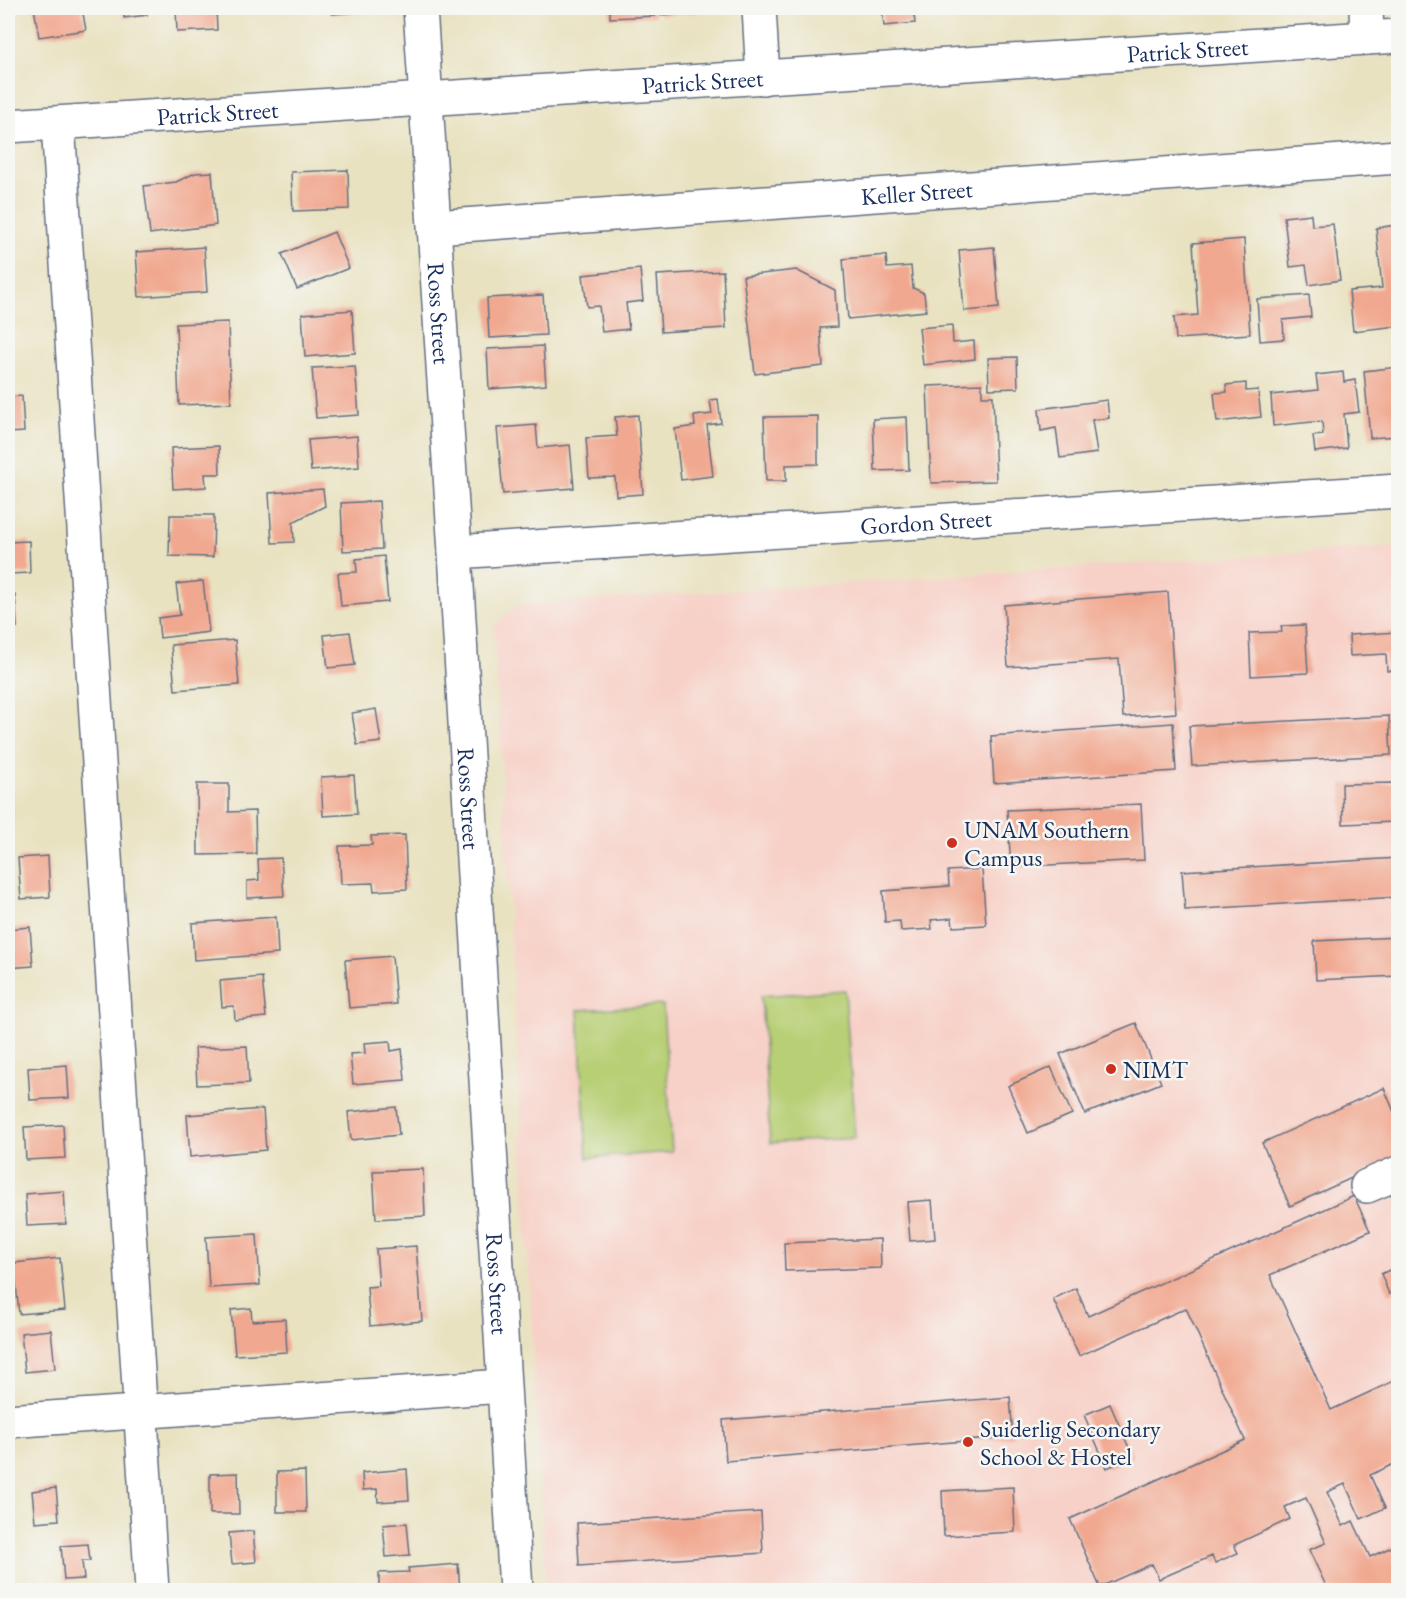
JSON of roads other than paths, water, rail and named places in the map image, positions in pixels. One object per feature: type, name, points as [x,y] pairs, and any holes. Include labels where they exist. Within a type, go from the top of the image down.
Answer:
[{"type":"street","name":"Ross Street","points":[[420,8],[455,552],[516,1590]]},
{"type":"street","points":[[759,8],[763,78]]},
{"type":"street","name":"Patrick Street","points":[[8,126],[763,78],[1377,27]]},
{"type":"street","points":[[58,123],[152,1590]]},
{"type":"street","name":"Keller Street","points":[[435,227],[1398,157]]},
{"type":"street","name":"Gordon Street","points":[[455,552],[1398,491]]},
{"type":"street","points":[[1367,1186],[1398,1173]]},
{"type":"street","points":[[8,1421],[503,1386]]},
{"type":"place","name":"UNAM Southern Campus","points":[[952,843]]},
{"type":"place","name":"NIMT","points":[[1111,1069]]},
{"type":"place","name":"Suiderlig Secondary School & Hostel","points":[[968,1442]]}]
